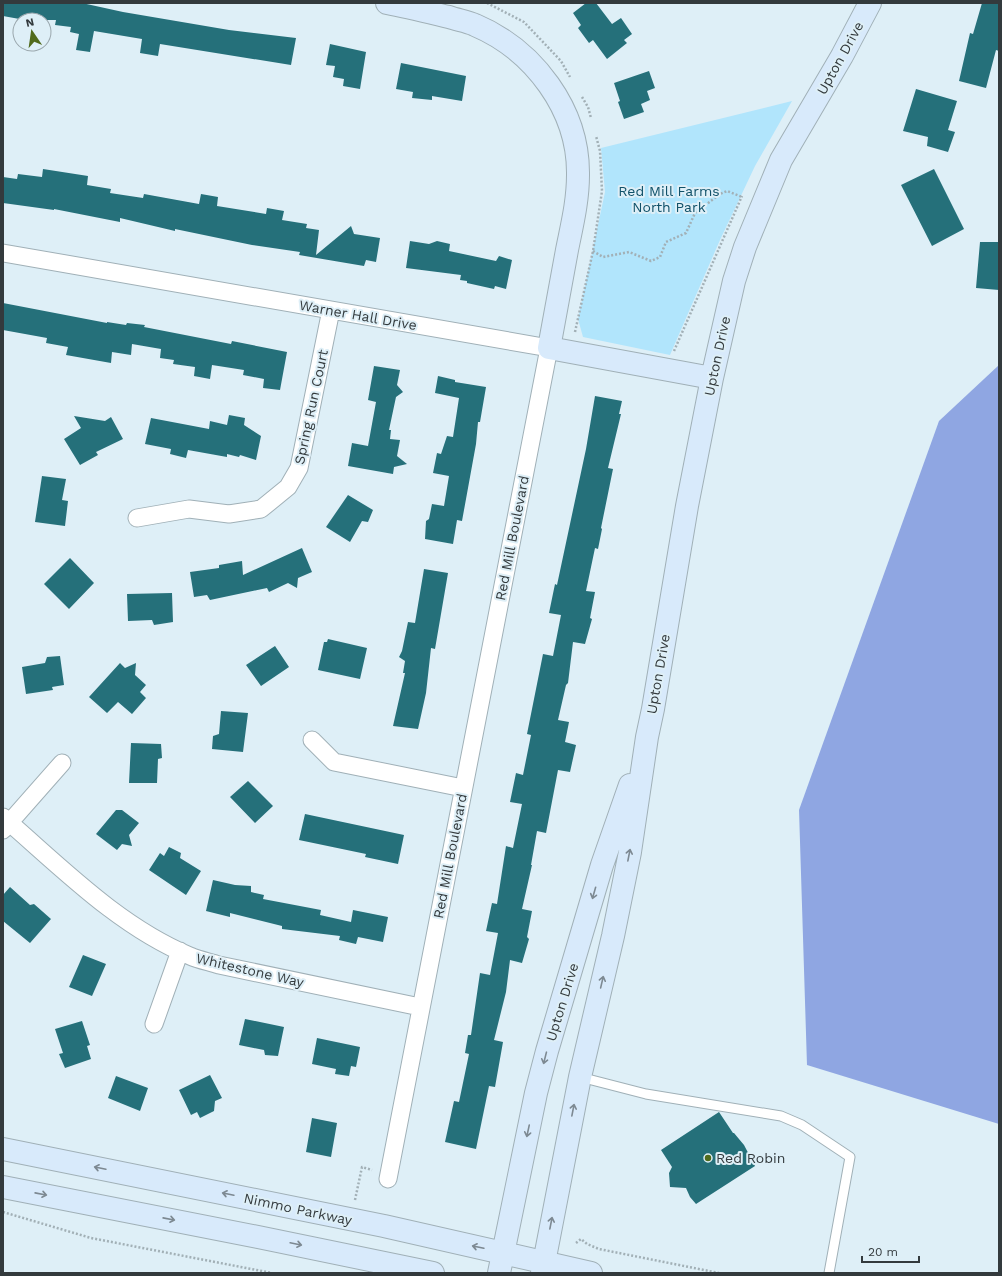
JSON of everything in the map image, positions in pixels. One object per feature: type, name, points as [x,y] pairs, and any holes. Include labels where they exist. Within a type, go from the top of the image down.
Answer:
[{"type":"main road","name":"Red Mill Boulevard","points":[[387,3],[411,7],[474,24],[499,37],[521,53],[541,74],[560,103],[568,122],[576,149],[578,174],[577,201],[549,348]]},
{"type":"main road","name":"Upton Drive","points":[[543,1267],[580,1077],[613,936],[630,852],[647,737],[687,506],[712,378],[734,281],[744,247],[781,160],[842,56],[870,3]]},
{"type":"main road","name":"Warner Hall Drive","points":[[549,348],[712,378]]},
{"type":"main road","name":"Upton Drive","points":[[502,1263],[536,1093],[547,1050],[602,865],[647,737]]},
{"type":"main road","name":"Nimmo Parkway","points":[[3,1149],[384,1226],[502,1263],[591,1273]]},
{"type":"main road","points":[[3,1187],[265,1238],[433,1273]]},
{"type":"street","name":"Warner Hall Drive","points":[[3,253],[549,348]]},
{"type":"street","name":"Spring Run Court","points":[[137,518],[189,509],[229,514],[261,508],[288,487],[298,468],[331,310]]},
{"type":"street","name":"Red Mill Boulevard","points":[[388,1176],[549,348]]},
{"type":"street","points":[[312,740],[334,762],[463,788]]},
{"type":"street","points":[[5,823],[62,763]]},
{"type":"street","name":"Whitestone Way","points":[[5,823],[104,904],[150,935],[190,956],[219,965],[420,1007]]},
{"type":"street","points":[[154,1024],[180,951]]},
{"type":"lane","points":[[580,1077],[646,1094],[781,1116],[802,1125],[850,1157],[829,1273]]},
{"type":"path","points":[[592,251],[603,256],[629,252],[651,261],[660,257],[666,242],[686,233],[695,213],[720,194],[727,191],[742,197]]},
{"type":"path","points":[[355,1200],[362,1167],[388,1176]]},
{"type":"path","points":[[3,1212],[90,1238],[272,1273]]},
{"type":"path","points":[[576,1243],[581,1239],[599,1249],[719,1273]]},
{"type":"green space","name":"Red Mill Farms North Park","points":[[792,101],[755,166],[720,240],[670,355],[583,337],[578,319],[605,192],[601,148]]},
{"type":"shaded area","points":[[999,365],[999,1124],[807,1065],[799,810],[939,421]]},
{"type":"building","points":[[3,3],[82,3],[123,12],[229,30],[296,38],[291,65],[160,44],[158,56],[140,53],[142,39],[94,31],[90,52],[76,50],[79,34],[70,32],[71,27],[55,25],[56,20],[52,20],[52,12],[12,12],[12,18],[3,16]]},
{"type":"building","points":[[586,3],[596,3],[612,24],[621,18],[632,34],[624,40],[627,43],[607,59],[593,40],[589,43],[578,28],[581,25],[573,13]]},
{"type":"building","points":[[982,3],[999,3],[999,51],[996,50],[986,88],[959,81],[970,33],[973,34]]},
{"type":"building","points":[[330,44],[366,52],[360,89],[343,86],[344,79],[333,77],[335,66],[326,65]]},
{"type":"building","points":[[401,63],[466,76],[462,101],[432,96],[432,100],[412,98],[413,92],[396,89]]},
{"type":"building","points":[[649,71],[655,88],[647,91],[650,100],[641,104],[644,112],[624,119],[618,102],[620,101],[614,83]]},
{"type":"building","points":[[916,89],[957,101],[948,130],[955,132],[948,152],[927,146],[928,137],[903,131]]},
{"type":"building","points":[[43,169],[88,176],[87,185],[111,189],[110,193],[143,198],[144,194],[199,204],[201,194],[218,197],[217,206],[266,214],[267,208],[284,211],[282,220],[307,224],[306,228],[319,230],[316,255],[351,226],[354,234],[380,238],[376,262],[366,260],[364,266],[299,255],[300,252],[252,245],[175,229],[175,231],[120,218],[120,222],[54,209],[3,203],[3,177],[17,179],[18,174],[42,177]]},
{"type":"building","points":[[934,169],[964,229],[932,246],[901,185]]},
{"type":"building","points":[[410,241],[429,244],[437,241],[450,244],[449,251],[496,261],[499,256],[512,260],[506,289],[495,286],[494,289],[467,283],[467,281],[460,280],[461,275],[406,268]]},
{"type":"building","points":[[980,242],[999,242],[999,290],[976,288]]},
{"type":"building","points":[[3,303],[107,323],[145,325],[144,327],[231,344],[232,341],[287,352],[280,390],[263,388],[264,379],[243,375],[244,370],[212,365],[210,379],[194,376],[195,367],[173,364],[174,360],[160,358],[161,349],[132,344],[131,355],[112,352],[111,363],[66,355],[68,347],[46,343],[47,338],[3,330]]},
{"type":"building","points":[[374,366],[400,370],[397,385],[403,392],[396,397],[389,430],[391,430],[390,439],[400,440],[397,456],[407,464],[394,467],[393,474],[348,466],[352,443],[368,446],[376,402],[368,400]]},
{"type":"building","points":[[438,376],[455,380],[455,382],[486,387],[480,422],[478,422],[476,444],[462,521],[457,520],[453,544],[425,539],[426,521],[429,519],[432,504],[444,506],[449,476],[433,473],[437,453],[441,454],[447,436],[453,437],[459,398],[435,393]]},
{"type":"building","points":[[595,396],[622,401],[619,414],[621,414],[608,468],[613,469],[602,529],[598,549],[595,548],[586,591],[595,592],[590,618],[592,619],[585,644],[573,642],[568,683],[566,685],[558,720],[569,722],[565,742],[576,745],[570,772],[558,770],[546,833],[537,831],[532,865],[522,909],[532,911],[527,937],[529,939],[522,963],[510,960],[506,992],[494,1040],[503,1042],[495,1087],[489,1086],[476,1149],[445,1142],[454,1101],[459,1102],[469,1054],[465,1053],[468,1035],[471,1035],[480,973],[490,975],[498,933],[486,931],[492,903],[497,904],[506,846],[513,848],[522,804],[510,802],[516,773],[523,775],[531,735],[527,734],[543,654],[553,656],[561,615],[549,613],[555,584],[557,585],[586,449]]},
{"type":"building","points":[[229,415],[245,418],[244,425],[261,436],[256,460],[240,455],[239,457],[227,454],[227,457],[188,450],[186,458],[170,454],[171,449],[145,444],[151,418],[209,429],[210,421],[227,425]]},
{"type":"building","points":[[74,416],[105,421],[111,417],[123,439],[96,452],[98,455],[80,465],[64,439],[81,428]]},
{"type":"building","points":[[42,476],[66,479],[62,500],[68,501],[65,526],[35,522]]},
{"type":"building","points":[[348,495],[373,510],[368,522],[362,521],[350,542],[326,527]]},
{"type":"building","points":[[302,548],[312,572],[298,578],[297,588],[288,583],[269,592],[267,588],[210,600],[207,595],[194,597],[190,572],[219,568],[219,565],[242,561],[243,575]]},
{"type":"building","points":[[70,558],[94,583],[69,609],[44,584]]},
{"type":"building","points":[[424,569],[448,573],[435,649],[431,648],[426,693],[418,729],[393,726],[405,673],[403,673],[405,661],[399,657],[402,651],[408,622],[415,623]]},
{"type":"building","points":[[172,593],[173,622],[154,625],[152,620],[128,621],[127,594]]},
{"type":"building","points":[[328,639],[367,648],[360,679],[318,670],[324,642],[327,642]]},
{"type":"building","points":[[275,646],[289,667],[261,686],[246,665]]},
{"type":"building","points":[[60,656],[64,685],[52,687],[53,690],[26,694],[22,667],[45,663],[47,657]]},
{"type":"building","points":[[120,663],[125,668],[136,663],[135,675],[146,685],[140,692],[146,698],[132,714],[118,702],[107,713],[89,697]]},
{"type":"building","points":[[221,711],[248,713],[243,752],[212,749],[213,736],[219,734]]},
{"type":"building","points":[[131,743],[161,744],[162,758],[158,759],[157,783],[129,783]]},
{"type":"building","points":[[248,781],[273,806],[255,823],[230,797]]},
{"type":"building","points":[[116,810],[122,810],[139,823],[129,835],[132,846],[122,844],[117,850],[96,834]]},
{"type":"building","points":[[305,814],[404,835],[398,864],[365,857],[366,854],[299,840]]},
{"type":"building","points":[[169,847],[181,853],[180,858],[201,871],[186,895],[149,870],[160,853],[164,856]]},
{"type":"building","points":[[213,880],[235,885],[251,886],[251,892],[264,895],[263,899],[321,910],[320,915],[351,922],[353,910],[388,917],[383,942],[358,937],[356,944],[339,940],[340,936],[282,929],[282,926],[230,913],[230,917],[206,911]]},
{"type":"building","points":[[10,887],[30,905],[34,904],[51,919],[30,943],[3,921],[3,895]]},
{"type":"building","points":[[83,955],[106,964],[92,996],[69,987]]},
{"type":"building","points":[[245,1019],[284,1027],[278,1056],[265,1055],[264,1050],[239,1045]]},
{"type":"building","points":[[82,1021],[90,1045],[87,1046],[91,1059],[65,1068],[59,1054],[63,1053],[55,1029]]},
{"type":"building","points":[[317,1038],[360,1047],[356,1067],[351,1066],[349,1076],[335,1074],[336,1069],[312,1064]]},
{"type":"building","points":[[210,1075],[222,1098],[215,1101],[214,1111],[200,1118],[197,1112],[191,1115],[179,1090]]},
{"type":"building","points":[[116,1076],[148,1088],[140,1111],[108,1098]]},
{"type":"building","name":"Red Robin","points":[[719,1112],[733,1133],[744,1145],[755,1166],[696,1204],[690,1197],[686,1188],[670,1187],[669,1173],[672,1167],[661,1150]]},
{"type":"building","points":[[312,1118],[337,1123],[331,1157],[306,1152]]},
{"type":"place","name":"Red Robin","points":[[708,1158]]}]
